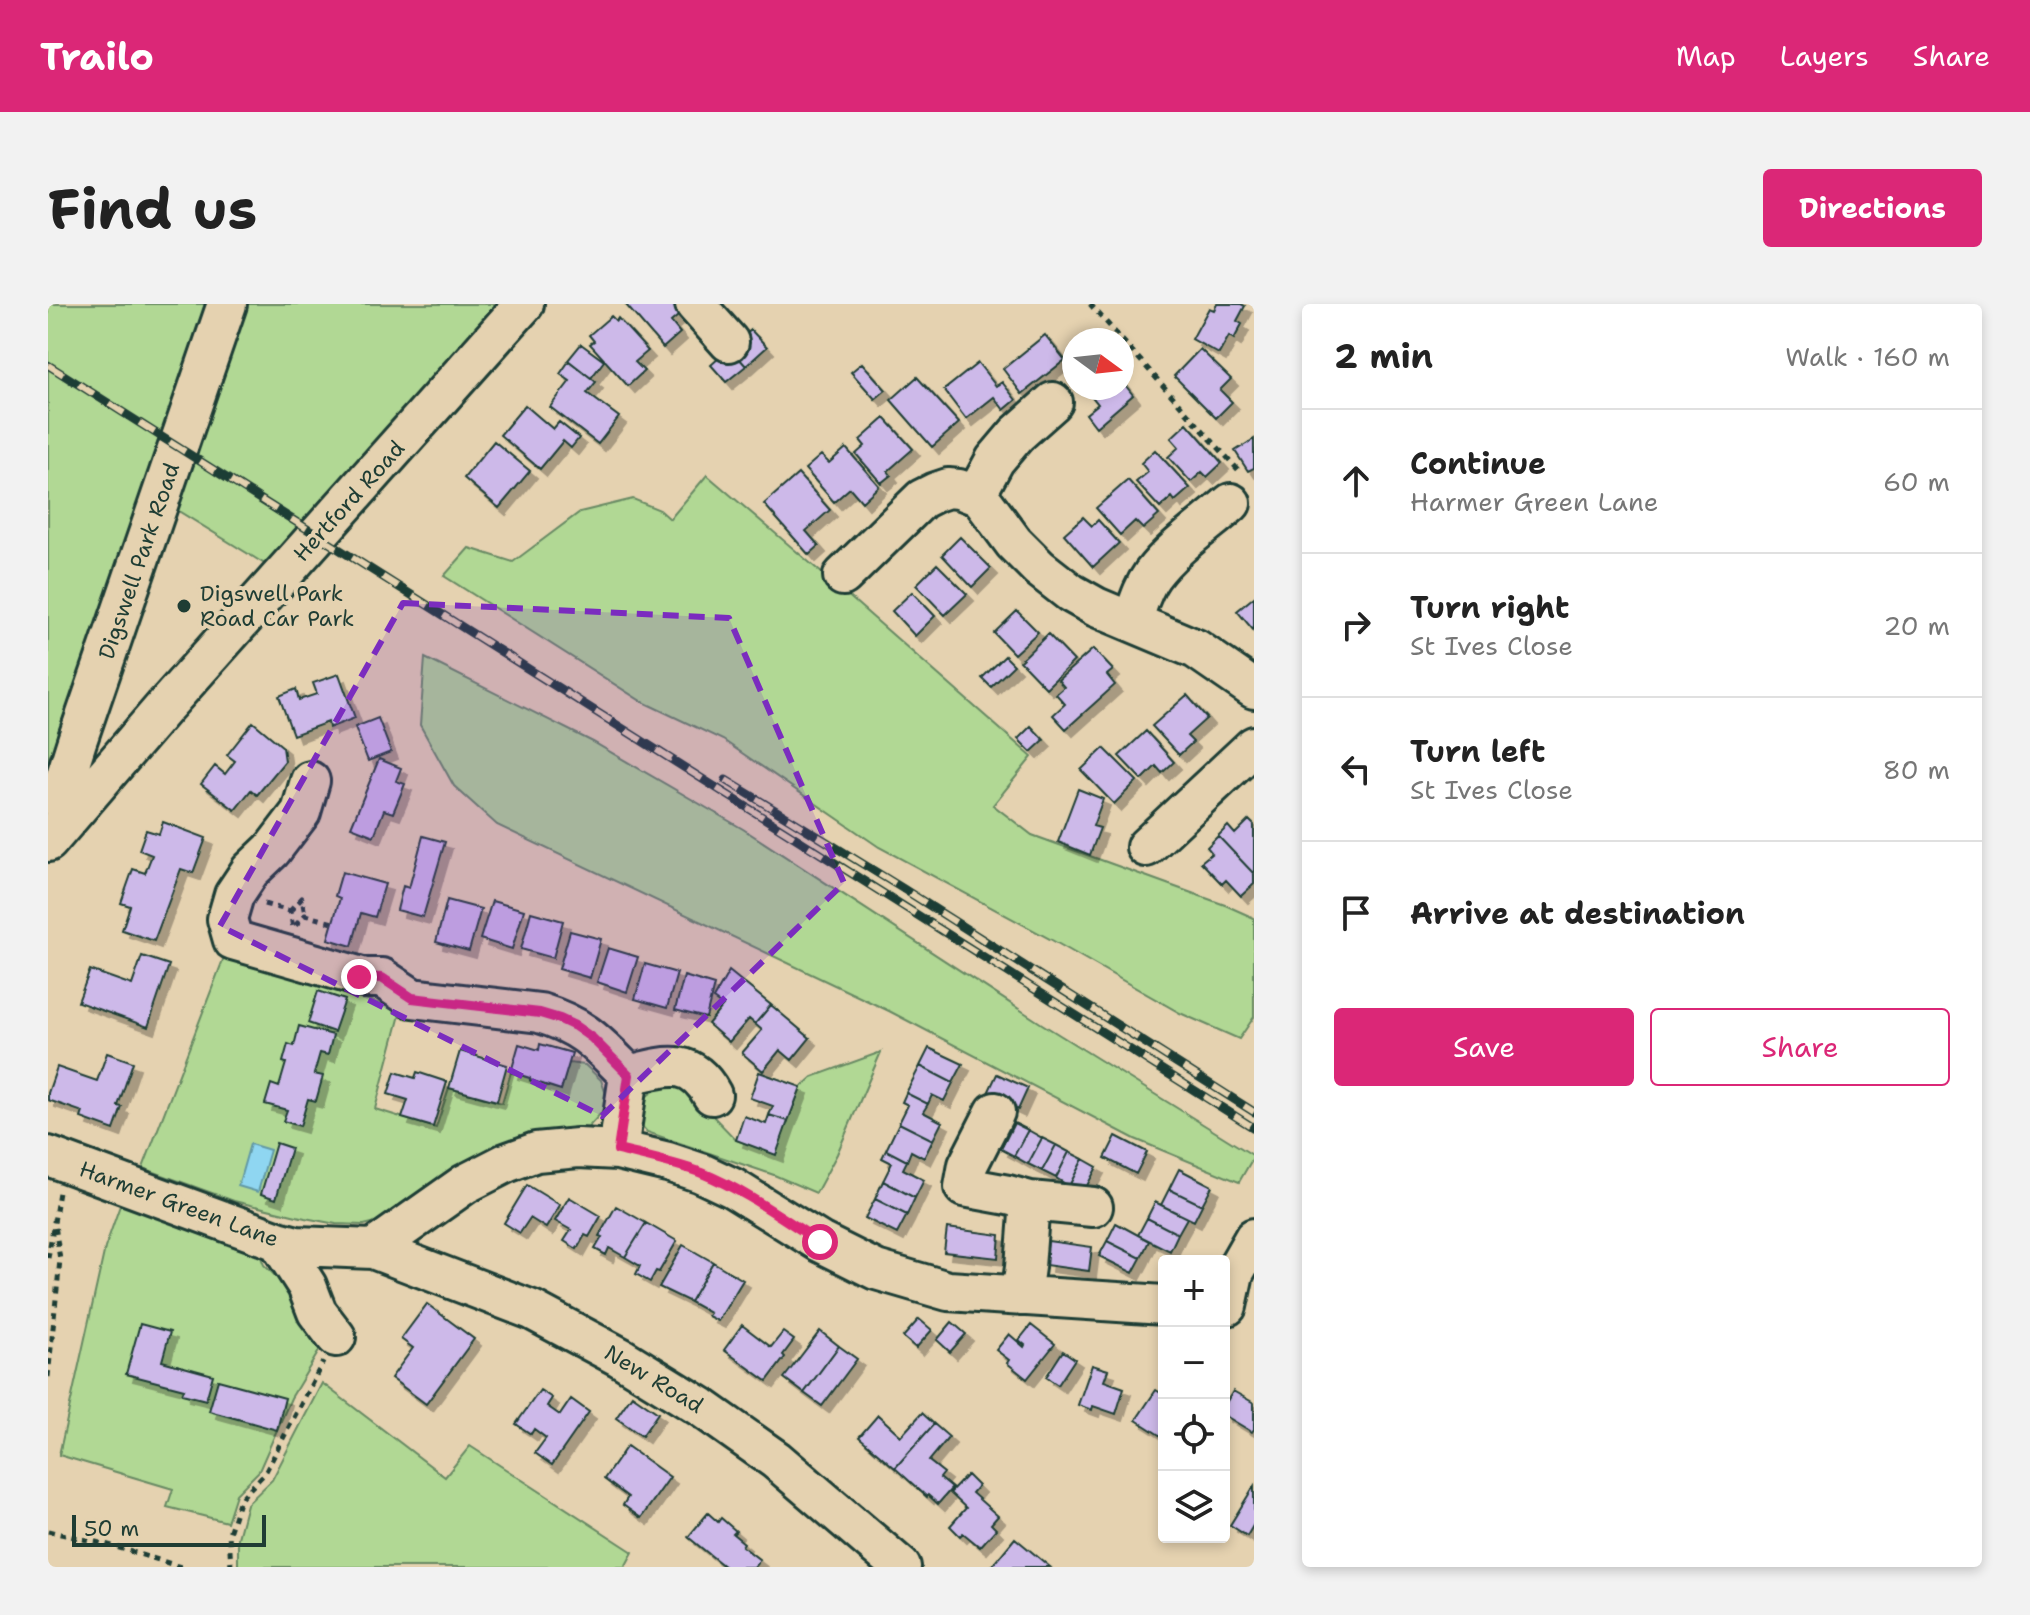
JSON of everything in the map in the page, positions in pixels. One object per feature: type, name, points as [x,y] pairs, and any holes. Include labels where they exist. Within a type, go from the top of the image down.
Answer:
[{"type":"street","name":"Digswell Park Road","points":[[58,830],[62,738],[149,550],[227,304]]},
{"type":"street","name":"Hertford Road","points":[[58,830],[524,304]]},
{"type":"street","points":[[695,304],[729,342]]},
{"type":"street","points":[[976,495],[995,460],[1017,434],[1053,402]]},
{"type":"street","points":[[843,576],[922,499],[948,488],[959,489],[980,497],[1014,543],[1071,593],[1096,607],[1196,649],[1254,689]]},
{"type":"street","points":[[1132,621],[1153,575],[1237,490]]},
{"type":"street","points":[[1146,847],[1254,746]]},
{"type":"street","points":[[310,781],[301,812],[272,850],[250,871],[234,895],[227,919],[233,940],[365,978],[382,978],[412,998],[540,1013],[560,1019],[592,1038],[629,1075]]},
{"type":"street","points":[[629,1075],[663,1066],[679,1067],[703,1079],[712,1095]]},
{"type":"street","points":[[618,1150],[629,1075]]},
{"type":"street","points":[[995,1112],[968,1165],[964,1187],[1030,1201],[1093,1207]]},
{"type":"street","points":[[373,1249],[465,1184],[506,1163],[536,1152],[578,1148],[618,1150],[690,1169],[733,1188],[820,1242],[876,1270],[948,1291],[1158,1305]]},
{"type":"street","name":"Harmer Green Lane","points":[[48,1156],[278,1241],[297,1246],[373,1249]]},
{"type":"street","points":[[1021,1296],[1030,1201]]},
{"type":"street","points":[[1235,1307],[1234,1273],[1254,1238]]},
{"type":"street","points":[[278,1241],[307,1286],[317,1312],[336,1337]]},
{"type":"street","name":"New Road","points":[[373,1249],[532,1310],[620,1357],[701,1407],[776,1460],[901,1567]]},
{"type":"path","points":[[1090,304],[1237,490]]},
{"type":"path","points":[[234,895],[290,911]]},
{"type":"path","points":[[290,911],[302,898],[305,915]]},
{"type":"path","points":[[290,911],[293,928],[305,915]]},
{"type":"path","points":[[305,915],[333,923]]},
{"type":"path","points":[[48,1258],[54,1218],[60,1260],[48,1377]]},
{"type":"path","points":[[231,1567],[229,1533],[240,1499],[265,1473],[336,1337]]},
{"type":"path","points":[[48,1531],[113,1546],[181,1567]]},
{"type":"highlighted area","points":[[403,603],[729,618],[844,883],[602,1116],[220,926]]},
{"type":"green space","points":[[48,304],[214,304],[48,795]]},
{"type":"green space","points":[[239,304],[503,304],[268,566],[172,507]]},
{"type":"green space","points":[[707,475],[1032,757],[993,805],[1032,835],[1254,918],[1254,1017],[1239,1039],[1180,1013],[879,847],[723,740],[641,701],[444,576],[469,548],[513,562],[580,512],[633,499],[660,510],[670,519]]},
{"type":"green space","points":[[425,658],[593,742],[743,829],[1042,1024],[1254,1156],[1239,1182],[1135,1139],[889,1011],[497,825],[454,786],[420,725]]},
{"type":"green space","points":[[226,952],[401,1011],[375,1109],[436,1128],[449,1088],[502,1103],[511,1072],[561,1090],[569,1063],[585,1065],[601,1080],[607,1097],[602,1112],[585,1131],[388,1219],[364,1225],[336,1224],[234,1201],[143,1168]]},
{"type":"green space","points":[[881,1052],[837,1154],[816,1193],[774,1175],[647,1132],[638,1122],[641,1100],[660,1087],[684,1086],[736,1140],[775,1154],[801,1087],[812,1077]]},
{"type":"green space","points":[[124,1194],[259,1252],[264,1265],[297,1297],[328,1336],[291,1398],[259,1471],[236,1494],[227,1522],[167,1507],[173,1489],[59,1455],[105,1248]]},
{"type":"green space","points":[[322,1383],[445,1477],[470,1446],[633,1552],[625,1567],[238,1567],[238,1538],[247,1504],[272,1480]]},
{"type":"water","points":[[250,1144],[270,1150],[258,1192],[238,1186]]},
{"type":"building","points":[[627,304],[678,304],[684,311],[671,322],[680,333],[663,348]]},
{"type":"building","points":[[1217,304],[1245,306],[1237,321],[1242,324],[1234,339],[1229,336],[1219,354],[1192,339],[1209,308],[1214,310]]},
{"type":"building","points":[[611,316],[616,321],[618,318],[648,351],[635,362],[644,371],[628,386],[590,344],[594,341],[589,335]]},
{"type":"building","points":[[751,330],[767,347],[746,366],[730,348]]},
{"type":"building","points":[[1045,335],[1062,356],[1062,362],[1022,394],[1003,369]]},
{"type":"building","points":[[581,344],[604,361],[591,378],[568,360]]},
{"type":"building","points":[[730,348],[746,366],[726,382],[711,365]]},
{"type":"building","points":[[1200,349],[1231,379],[1220,390],[1232,402],[1216,418],[1174,376]]},
{"type":"building","points":[[569,361],[596,382],[587,393],[619,417],[598,444],[550,407],[570,381],[560,374]]},
{"type":"building","points":[[862,363],[886,390],[875,399],[851,372]]},
{"type":"building","points":[[978,363],[996,386],[1002,382],[1016,400],[1004,410],[994,397],[966,419],[944,390]]},
{"type":"building","points":[[917,377],[959,423],[932,447],[891,400]]},
{"type":"building","points":[[1095,400],[1127,400],[1096,427],[1086,414],[1098,404]]},
{"type":"building","points":[[525,405],[553,429],[559,422],[579,438],[571,448],[563,441],[540,469],[500,435]]},
{"type":"building","points":[[885,418],[913,449],[888,471],[891,475],[881,483],[856,454],[865,446],[860,440]]},
{"type":"building","points":[[1187,423],[1222,463],[1207,477],[1202,472],[1191,482],[1168,457],[1179,447],[1171,438]]},
{"type":"building","points":[[1254,439],[1254,468],[1248,471],[1235,451]]},
{"type":"building","points":[[494,441],[530,471],[499,508],[464,478]]},
{"type":"building","points":[[846,448],[879,486],[862,502],[850,488],[834,502],[805,469],[821,455],[829,463]]},
{"type":"building","points":[[1155,450],[1190,488],[1175,501],[1172,497],[1160,508],[1136,482],[1148,472],[1141,463]]},
{"type":"building","points":[[798,474],[830,510],[806,531],[819,546],[809,555],[764,504]]},
{"type":"building","points":[[1128,480],[1159,515],[1143,529],[1135,521],[1120,535],[1096,508]]},
{"type":"building","points":[[1083,517],[1092,526],[1098,520],[1119,543],[1093,567],[1064,534]]},
{"type":"building","points":[[960,537],[991,568],[972,587],[942,555]]},
{"type":"building","points":[[937,564],[967,594],[945,615],[916,585]]},
{"type":"building","points":[[912,592],[935,616],[915,636],[892,611]]},
{"type":"building","points":[[1254,597],[1254,631],[1237,611]]},
{"type":"building","points":[[1017,611],[1038,632],[1014,654],[994,633]]},
{"type":"building","points":[[1048,634],[1074,661],[1046,688],[1020,661]]},
{"type":"building","points":[[1093,649],[1113,670],[1107,675],[1115,685],[1066,729],[1053,715],[1065,704],[1056,694],[1064,687],[1058,680]]},
{"type":"building","points":[[1005,656],[1014,665],[991,687],[982,678]]},
{"type":"building","points":[[339,674],[355,718],[329,728],[328,722],[293,735],[279,696],[296,689],[299,700],[317,694],[313,683]]},
{"type":"building","points":[[1187,695],[1207,718],[1187,736],[1193,742],[1179,755],[1152,726]]},
{"type":"building","points":[[378,718],[391,752],[368,761],[355,727]]},
{"type":"building","points":[[253,722],[283,747],[285,761],[257,795],[251,790],[235,810],[201,784],[215,766],[225,774],[235,761],[227,755]]},
{"type":"building","points":[[1031,726],[1044,740],[1031,752],[1018,739]]},
{"type":"building","points":[[1146,731],[1174,762],[1162,773],[1156,766],[1142,780],[1119,756]]},
{"type":"building","points":[[1104,748],[1137,781],[1114,804],[1081,770]]},
{"type":"building","points":[[379,759],[401,768],[396,781],[405,784],[393,813],[384,810],[374,836],[351,827]]},
{"type":"building","points":[[1078,789],[1103,799],[1093,826],[1100,828],[1090,855],[1058,842]]},
{"type":"building","points":[[1249,820],[1254,825],[1254,874],[1218,836],[1228,826],[1235,834]]},
{"type":"building","points":[[163,822],[206,838],[193,873],[181,869],[154,941],[122,930],[130,906],[121,903],[133,869],[145,873],[152,855],[139,850],[146,830],[159,834]]},
{"type":"building","points":[[423,836],[445,842],[423,917],[397,910],[403,886],[409,888]]},
{"type":"building","points":[[1218,836],[1254,874],[1254,884],[1241,896],[1226,880],[1222,884],[1201,862],[1212,853],[1207,847]]},
{"type":"building","points":[[342,872],[385,884],[375,917],[361,913],[352,946],[328,939],[340,898],[335,896]]},
{"type":"building","points":[[447,900],[481,909],[469,951],[436,942]]},
{"type":"building","points":[[492,901],[524,910],[512,949],[480,939]]},
{"type":"building","points":[[531,912],[563,921],[553,958],[521,949]]},
{"type":"building","points":[[570,931],[601,939],[590,978],[559,969]]},
{"type":"building","points":[[608,948],[638,957],[627,992],[597,982]]},
{"type":"building","points":[[142,956],[169,965],[148,1027],[78,1002],[90,970],[132,985]]},
{"type":"building","points":[[645,964],[677,973],[667,1008],[635,999]]},
{"type":"building","points":[[729,971],[771,1005],[755,1024],[749,1019],[729,1042],[708,1024],[723,1006],[713,999]]},
{"type":"building","points":[[684,976],[714,985],[706,1018],[675,1010]]},
{"type":"building","points":[[318,991],[345,1000],[334,1032],[308,1023]]},
{"type":"building","points":[[771,1005],[810,1038],[792,1060],[780,1050],[763,1071],[742,1053],[762,1030],[755,1024]]},
{"type":"building","points":[[299,1026],[333,1035],[328,1055],[320,1053],[314,1074],[323,1076],[316,1101],[308,1099],[300,1126],[283,1121],[287,1110],[265,1104],[271,1084],[279,1087],[288,1044],[294,1046]]},
{"type":"building","points":[[519,1044],[539,1050],[540,1044],[572,1053],[561,1090],[511,1072]]},
{"type":"building","points":[[929,1048],[963,1064],[953,1083],[920,1066]]},
{"type":"building","points":[[460,1051],[507,1065],[497,1101],[449,1088]]},
{"type":"building","points":[[107,1053],[133,1062],[118,1106],[122,1107],[114,1130],[81,1118],[83,1112],[48,1100],[57,1067],[97,1081]]},
{"type":"building","points":[[920,1066],[953,1083],[944,1101],[932,1095],[928,1104],[906,1093]]},
{"type":"building","points":[[395,1072],[415,1078],[417,1072],[447,1082],[433,1127],[402,1118],[408,1100],[388,1094]]},
{"type":"building","points":[[759,1072],[801,1087],[788,1121],[769,1115],[773,1106],[750,1098]]},
{"type":"building","points":[[997,1074],[1028,1088],[1018,1110],[987,1095]]},
{"type":"building","points":[[906,1093],[928,1104],[923,1112],[942,1122],[933,1140],[899,1123],[908,1105],[902,1102]]},
{"type":"building","points":[[769,1115],[788,1121],[776,1155],[736,1140],[744,1116],[766,1124]]},
{"type":"building","points":[[899,1123],[933,1140],[924,1158],[911,1151],[907,1161],[886,1150]]},
{"type":"building","points":[[1014,1123],[1028,1130],[1014,1156],[1001,1149]]},
{"type":"building","points":[[1028,1130],[1042,1138],[1028,1164],[1014,1156]]},
{"type":"building","points":[[1116,1136],[1147,1152],[1136,1174],[1105,1158]]},
{"type":"building","points":[[1042,1138],[1056,1145],[1042,1171],[1028,1164]]},
{"type":"building","points":[[276,1143],[291,1148],[276,1199],[261,1194]]},
{"type":"building","points":[[1056,1145],[1069,1152],[1056,1178],[1042,1171]]},
{"type":"building","points":[[886,1150],[907,1161],[903,1169],[924,1180],[915,1198],[883,1181],[892,1163],[882,1158]]},
{"type":"building","points":[[1069,1152],[1083,1159],[1069,1186],[1056,1178]]},
{"type":"building","points":[[1083,1159],[1097,1167],[1083,1193],[1069,1186]]},
{"type":"building","points":[[1179,1169],[1212,1186],[1202,1205],[1169,1189]]},
{"type":"building","points":[[883,1181],[915,1198],[907,1215],[875,1199]]},
{"type":"building","points":[[527,1185],[560,1205],[546,1228],[530,1218],[520,1233],[504,1223]]},
{"type":"building","points":[[1169,1189],[1202,1205],[1194,1221],[1161,1205]]},
{"type":"building","points":[[569,1197],[601,1216],[589,1237],[585,1235],[577,1249],[564,1241],[571,1230],[555,1221]]},
{"type":"building","points":[[875,1199],[907,1215],[897,1234],[865,1218]]},
{"type":"building","points":[[1155,1202],[1187,1218],[1178,1234],[1147,1218]]},
{"type":"building","points":[[616,1206],[646,1223],[625,1257],[609,1248],[606,1255],[595,1249]]},
{"type":"building","points":[[1147,1218],[1178,1234],[1170,1251],[1138,1235]]},
{"type":"building","points":[[646,1223],[677,1241],[650,1282],[636,1274],[640,1266],[625,1257]]},
{"type":"building","points":[[1116,1223],[1149,1241],[1141,1258],[1107,1241]]},
{"type":"building","points":[[947,1228],[1000,1235],[998,1258],[944,1252]]},
{"type":"building","points":[[1048,1241],[1092,1247],[1089,1271],[1045,1265]]},
{"type":"building","points":[[1107,1241],[1141,1258],[1133,1273],[1099,1256]]},
{"type":"building","points":[[683,1245],[713,1262],[690,1302],[659,1287]]},
{"type":"building","points":[[713,1262],[743,1280],[718,1321],[690,1302]]},
{"type":"building","points":[[427,1304],[474,1339],[426,1404],[391,1378],[413,1348],[401,1339]]},
{"type":"building","points":[[919,1319],[932,1330],[916,1348],[903,1337]]},
{"type":"building","points":[[952,1322],[966,1334],[950,1352],[937,1340]]},
{"type":"building","points":[[140,1324],[170,1332],[162,1361],[213,1375],[206,1400],[182,1394],[184,1389],[126,1374]]},
{"type":"building","points":[[742,1325],[771,1347],[783,1332],[794,1340],[767,1381],[724,1350]]},
{"type":"building","points":[[1031,1325],[1055,1344],[1027,1379],[996,1350],[1009,1334],[1024,1347],[1019,1340]]},
{"type":"building","points":[[820,1331],[839,1346],[804,1393],[784,1378]]},
{"type":"building","points":[[839,1346],[857,1359],[822,1406],[804,1393]]},
{"type":"building","points":[[1063,1351],[1075,1359],[1058,1385],[1046,1377]]},
{"type":"building","points":[[1092,1365],[1108,1370],[1104,1381],[1124,1388],[1116,1414],[1093,1406],[1092,1410],[1078,1405]]},
{"type":"building","points":[[218,1380],[285,1398],[277,1430],[209,1411]]},
{"type":"building","points":[[540,1390],[552,1398],[547,1406],[560,1415],[571,1399],[589,1412],[552,1465],[535,1453],[546,1438],[534,1429],[531,1434],[516,1424]]},
{"type":"building","points":[[1156,1390],[1158,1391],[1158,1434],[1136,1420]]},
{"type":"building","points":[[1233,1391],[1254,1403],[1252,1432],[1230,1419],[1230,1396]]},
{"type":"building","points":[[632,1395],[658,1413],[642,1436],[616,1418]]},
{"type":"building","points":[[922,1413],[934,1424],[895,1468],[859,1437],[878,1415],[901,1436]]},
{"type":"building","points":[[934,1424],[949,1437],[929,1461],[944,1473],[940,1478],[952,1488],[938,1504],[895,1468]]},
{"type":"building","points":[[627,1446],[670,1477],[641,1518],[623,1505],[628,1497],[604,1479]]},
{"type":"building","points":[[967,1475],[978,1486],[972,1493],[998,1516],[991,1524],[996,1529],[980,1547],[963,1533],[960,1536],[950,1526],[966,1508],[950,1493]]},
{"type":"building","points":[[1254,1486],[1254,1524],[1247,1536],[1230,1525]]},
{"type":"building","points":[[708,1513],[718,1522],[721,1518],[736,1531],[733,1534],[744,1543],[742,1546],[760,1560],[754,1567],[725,1567],[688,1537]]},
{"type":"building","points":[[1015,1538],[1050,1567],[991,1567]]},
{"type":"railway","points":[[48,365],[1254,1128]]},
{"type":"railway","points":[[726,780],[1254,1112]]},
{"type":"place","name":"Digswell Park Road Car Park","points":[[184,606]]},
{"type":"route","points":[[359,977],[382,978],[412,998],[540,1013],[575,1026],[592,1038],[629,1075],[618,1150],[701,1173],[733,1188],[820,1242]]}]
